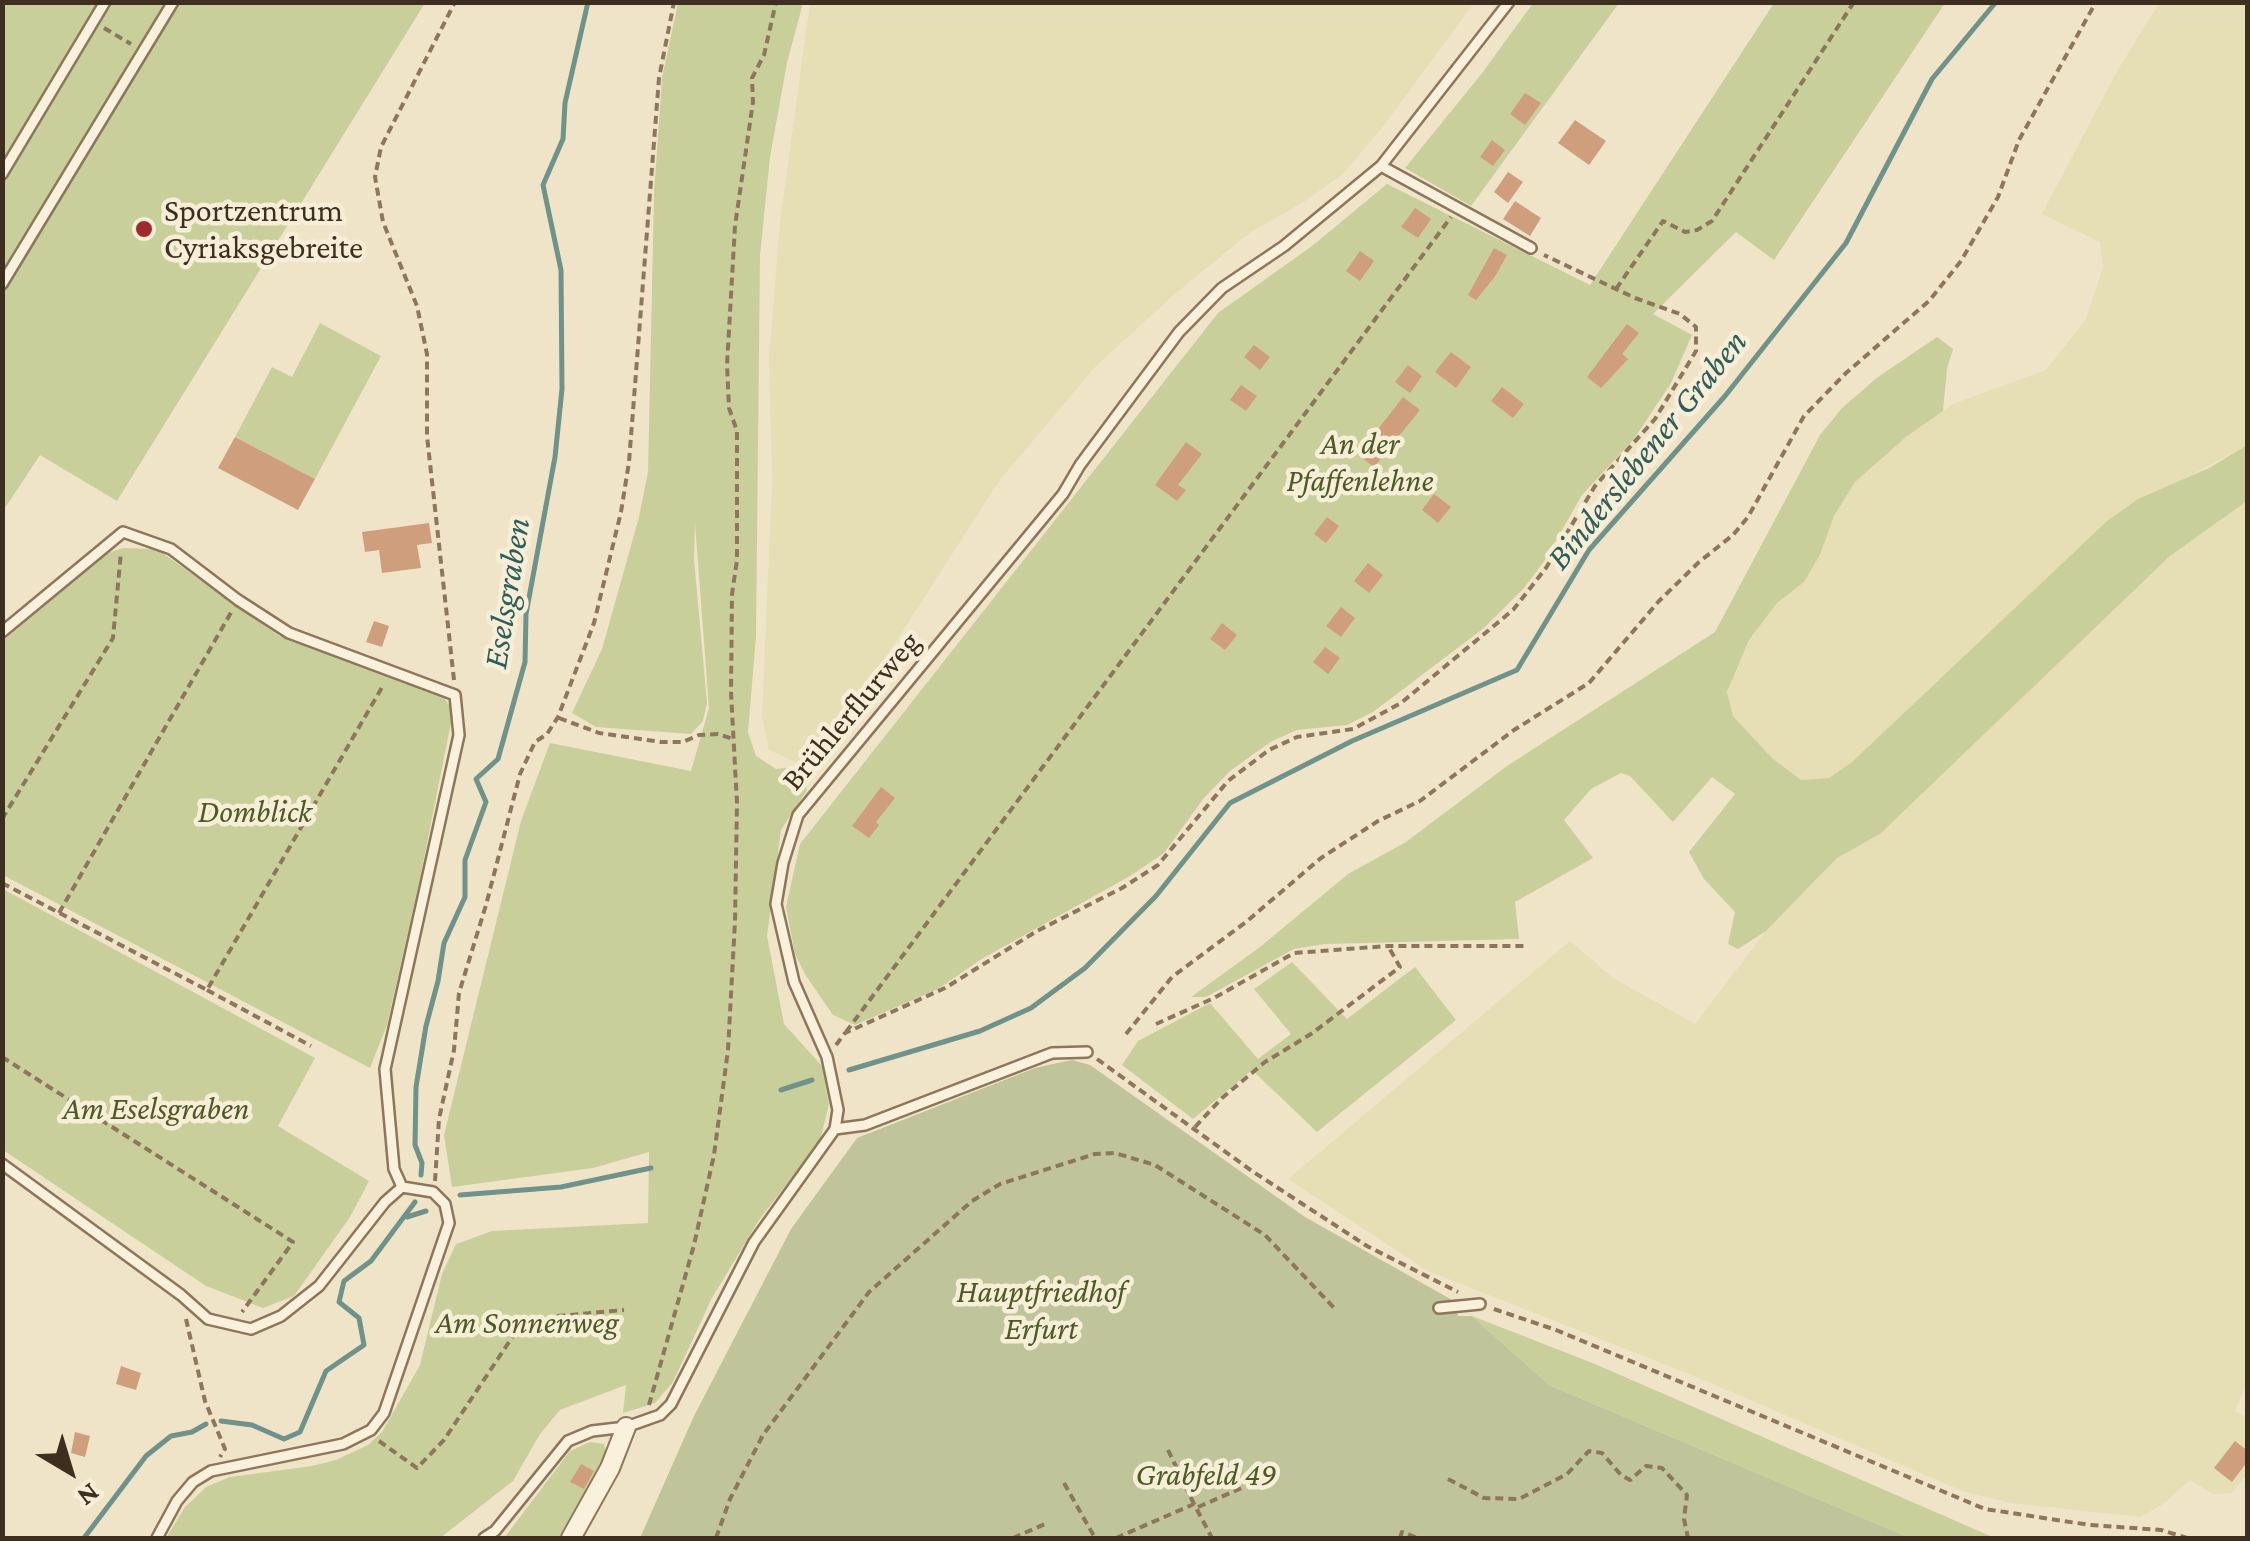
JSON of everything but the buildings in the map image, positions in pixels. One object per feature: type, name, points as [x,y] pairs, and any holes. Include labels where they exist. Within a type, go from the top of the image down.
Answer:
[{"type":"street","points":[[572,1538],[635,1423]]},
{"type":"lane","points":[[2,174],[105,2]]},
{"type":"lane","points":[[2,284],[173,2]]},
{"type":"lane","name":"Brühlerflurweg","points":[[836,1129],[838,1110],[827,1057],[794,982],[776,904],[782,863],[798,815],[1064,494],[1080,465],[1179,332],[1222,288],[1284,246],[1381,166],[1508,2]]},
{"type":"lane","points":[[1381,166],[1531,248]]},
{"type":"lane","points":[[2,632],[123,532],[171,549],[289,633],[455,694],[459,735],[386,1069],[394,1168],[402,1186]]},
{"type":"lane","points":[[484,1538],[495,1532],[568,1441],[592,1431],[660,1415],[671,1404],[754,1242],[836,1129],[865,1125],[1052,1053],[1088,1052]]},
{"type":"lane","points":[[2,1164],[208,1319],[252,1329],[281,1316],[319,1286],[384,1202],[402,1186]]},
{"type":"lane","points":[[157,1538],[193,1482],[212,1471],[344,1444],[367,1432],[391,1400],[448,1224],[445,1204],[433,1192],[402,1186]]},
{"type":"lane","points":[[1440,1308],[1480,1304]]},
{"type":"path","points":[[455,2],[381,147],[375,177],[383,222],[418,306],[427,354],[427,436],[455,694]]},
{"type":"path","points":[[433,1192],[439,1118],[454,1050],[458,993],[520,774],[535,742],[558,717],[594,623],[621,512],[629,462],[659,78],[674,2]]},
{"type":"path","points":[[635,1423],[694,1246],[714,1155],[723,1084],[735,921],[737,803],[732,594],[737,560],[737,431],[729,408],[728,365],[733,266],[753,102],[752,78],[764,55],[776,2]]},
{"type":"path","points":[[1616,289],[1663,221],[1685,232],[1712,221],[1854,2]]},
{"type":"path","points":[[1126,1034],[1172,977],[1246,922],[1320,858],[1378,821],[1420,801],[1514,730],[1589,683],[1659,601],[1733,534],[1748,516],[1804,416],[1846,373],[1929,301],[1961,261],[1998,198],[2024,129],[2096,2]]},
{"type":"path","points":[[94,21],[143,51]]},
{"type":"path","points":[[827,1057],[1457,209]]},
{"type":"path","points":[[845,1033],[946,988],[1037,931],[1146,872],[1170,853],[1228,781],[1269,750],[1296,737],[1353,729],[1400,703],[1513,610],[1546,568],[1594,486],[1655,419],[1696,350],[1696,327],[1680,314],[1616,289],[1531,248]]},
{"type":"path","points":[[2,819],[113,638],[123,532]]},
{"type":"path","points":[[59,914],[238,600]]},
{"type":"path","points":[[207,990],[392,671]]},
{"type":"path","points":[[558,717],[600,733],[661,742],[683,742],[699,735],[733,738]]},
{"type":"path","points":[[2,884],[312,1046]]},
{"type":"path","points":[[1156,1024],[1214,998],[1294,953],[1388,946],[1524,946]]},
{"type":"path","points":[[1194,1128],[1265,1062],[1400,967],[1388,946]]},
{"type":"path","points":[[1088,1052],[1368,1246],[1480,1304],[1556,1330],[1985,1509],[2090,1525],[2161,1530],[2187,1538]]},
{"type":"path","points":[[2,1058],[293,1242],[233,1325]]},
{"type":"path","points":[[716,1538],[730,1499],[762,1435],[869,1292],[972,1202],[1000,1184],[1094,1154],[1116,1153],[1155,1165],[1265,1235],[1336,1310]]},
{"type":"path","points":[[180,1295],[205,1401],[225,1450],[212,1471]]},
{"type":"path","points":[[367,1432],[417,1468],[444,1440],[515,1333],[536,1321],[558,1316],[624,1310]]},
{"type":"path","points":[[1168,1450],[1212,1538]]},
{"type":"path","points":[[1448,1479],[1484,1498],[1519,1499],[1568,1474],[1589,1451],[1602,1453],[1630,1480],[1646,1466],[1662,1468],[1688,1495],[1684,1518],[1688,1538]]},
{"type":"path","points":[[1116,1538],[1267,1477]]},
{"type":"path","points":[[1064,1483],[1095,1538]]},
{"type":"path","points":[[1012,1538],[1045,1524]]},
{"type":"path","points":[[1400,1538],[1402,1532],[1416,1538]]},
{"type":"shaded area","points":[[810,3],[1474,3],[1343,174],[1251,232],[1177,292],[1096,366],[999,481],[822,753],[795,762],[769,750],[762,716],[772,480],[769,358],[780,222]]},
{"type":"shaded area","points":[[2159,3],[2247,3],[2247,445],[2107,521],[1852,762],[1829,778],[1801,780],[1772,758],[1733,716],[1727,693],[1749,640],[1777,603],[1804,582],[1820,555],[1834,516],[1855,482],[1906,437],[1953,404],[2046,370],[2086,319],[2103,267],[2100,242],[2042,214],[2116,73]]},
{"type":"shaded area","points":[[2247,501],[2248,1381],[2235,1411],[2247,1418],[2248,1473],[2232,1493],[2213,1494],[2190,1480],[2162,1505],[2140,1517],[2011,1503],[1965,1492],[1699,1378],[1428,1271],[1288,1179],[1570,941],[1613,978],[1695,1024],[1766,931],[1837,858],[1880,834],[2170,556]]},
{"type":"green space","name":"Sportzentrum Cyriaksgebreite","points":[[2,3],[425,3],[117,501],[40,455],[3,511]]},
{"type":"green space","name":"Am Sonnenweg","points":[[678,3],[803,3],[787,63],[770,157],[760,256],[756,637],[748,732],[756,756],[776,769],[797,767],[807,790],[781,830],[767,936],[784,1024],[822,1066],[829,1104],[820,1141],[759,1220],[712,1298],[673,1382],[655,1403],[623,1413],[626,1385],[560,1410],[540,1434],[513,1481],[440,1538],[166,1538],[185,1507],[206,1487],[230,1477],[336,1460],[368,1445],[382,1432],[420,1365],[442,1274],[456,1244],[492,1231],[648,1223],[649,1152],[593,1168],[452,1187],[444,1135],[521,821],[550,743],[691,771],[709,708],[695,523],[694,559],[707,703],[703,721],[691,734],[596,727],[572,713],[602,649],[648,472],[654,193],[662,78]]},
{"type":"green space","points":[[1533,3],[1619,3],[1471,206],[1405,168]]},
{"type":"green space","name":"An der Pfaffenlehne","points":[[1774,3],[1945,3],[1774,260],[1736,232],[1653,314],[1692,335],[1671,383],[1634,439],[1582,495],[1545,560],[1524,588],[1484,628],[1373,712],[1347,725],[1297,730],[1272,741],[1230,771],[1204,798],[1164,853],[1130,876],[980,960],[938,989],[855,1025],[833,1015],[795,954],[786,907],[800,844],[1218,313],[1312,246],[1387,184],[1590,285]]},
{"type":"green space","points":[[320,323],[381,356],[315,479],[235,437],[272,367],[292,377]]},
{"type":"green space","points":[[1937,337],[1953,349],[1943,411],[1855,482],[1834,516],[1820,555],[1804,582],[1777,603],[1749,640],[1727,692],[1733,716],[1772,758],[1801,780],[1829,778],[1852,762],[2107,521],[2138,499],[2209,468],[2247,445],[2247,501],[2170,556],[1880,834],[1837,858],[1766,931],[1738,949],[1728,944],[1735,912],[1704,879],[1689,852],[1735,794],[1712,777],[1673,822],[1630,776],[1621,773],[1591,789],[1564,820],[1593,858],[1515,902],[1519,939],[1325,944],[1294,949],[1206,997],[1191,997],[1260,947],[1348,874],[1406,842],[1507,766],[1715,632],[1820,435],[1842,408],[1878,377]]},
{"type":"green space","name":"Domblick","points":[[123,548],[157,549],[279,636],[443,696],[451,708],[420,878],[387,1025],[370,1068],[3,875],[3,641],[107,553]]},
{"type":"green space","name":"Am Eselsgraben","points":[[3,889],[315,1058],[278,1126],[369,1181],[350,1217],[294,1296],[263,1308],[206,1286],[3,1150]]},
{"type":"green space","points":[[1292,962],[1347,1019],[1415,967],[1456,1020],[1317,1132],[1252,1070],[1193,1119],[1122,1065],[1138,1041],[1210,1003],[1258,1059],[1291,1034],[1254,989]]},
{"type":"green space","name":"Hauptfriedhof Erfurt","points":[[1072,1060],[1090,1065],[1305,1217],[1454,1301],[1458,1316],[1472,1316],[1549,1385],[1910,1538],[640,1538],[694,1416],[791,1229],[857,1138],[1035,1068]]},
{"type":"green space","points":[[1472,1316],[1595,1364],[1995,1538],[1910,1538],[1549,1385]]},
{"type":"green space","points":[[590,1442],[604,1444],[607,1458],[565,1538],[504,1538],[570,1451]]},
{"type":"waterway","name":"Eselsgraben","points":[[421,1175],[422,1163],[415,1145],[416,1087],[426,1026],[444,943],[465,897],[465,860],[486,802],[476,779],[498,759],[525,662],[526,614],[555,457],[562,389],[561,270],[543,185],[563,139],[565,103],[588,2]]},
{"type":"waterway","name":"Binderslebener Graben","points":[[849,1070],[980,1031],[1031,1008],[1085,968],[1156,896],[1230,803],[1352,741],[1517,670],[1589,550],[1725,396],[1846,243],[1932,79],[1996,2]]},
{"type":"waterway","name":"Binderslebener Graben","points":[[781,1090],[812,1080]]},
{"type":"waterway","name":"Binderslebener Graben","points":[[460,1195],[561,1187],[651,1168]]},
{"type":"waterway","name":"Eselsgraben","points":[[221,1421],[252,1425],[284,1439],[300,1432],[326,1371],[364,1345],[359,1318],[339,1302],[344,1281],[371,1261],[415,1202]]},
{"type":"waterway","name":"Binderslebener Graben","points":[[407,1217],[426,1211]]},
{"type":"waterway","name":"Eselsgraben","points":[[84,1538],[146,1456],[171,1436],[192,1432],[206,1424]]},
{"type":"place","name":"Sportzentrum Cyriaksgebreite","points":[[144,229]]},
{"type":"park label","name":"Grabfeld 49","points":[[1206,1475]]}]
